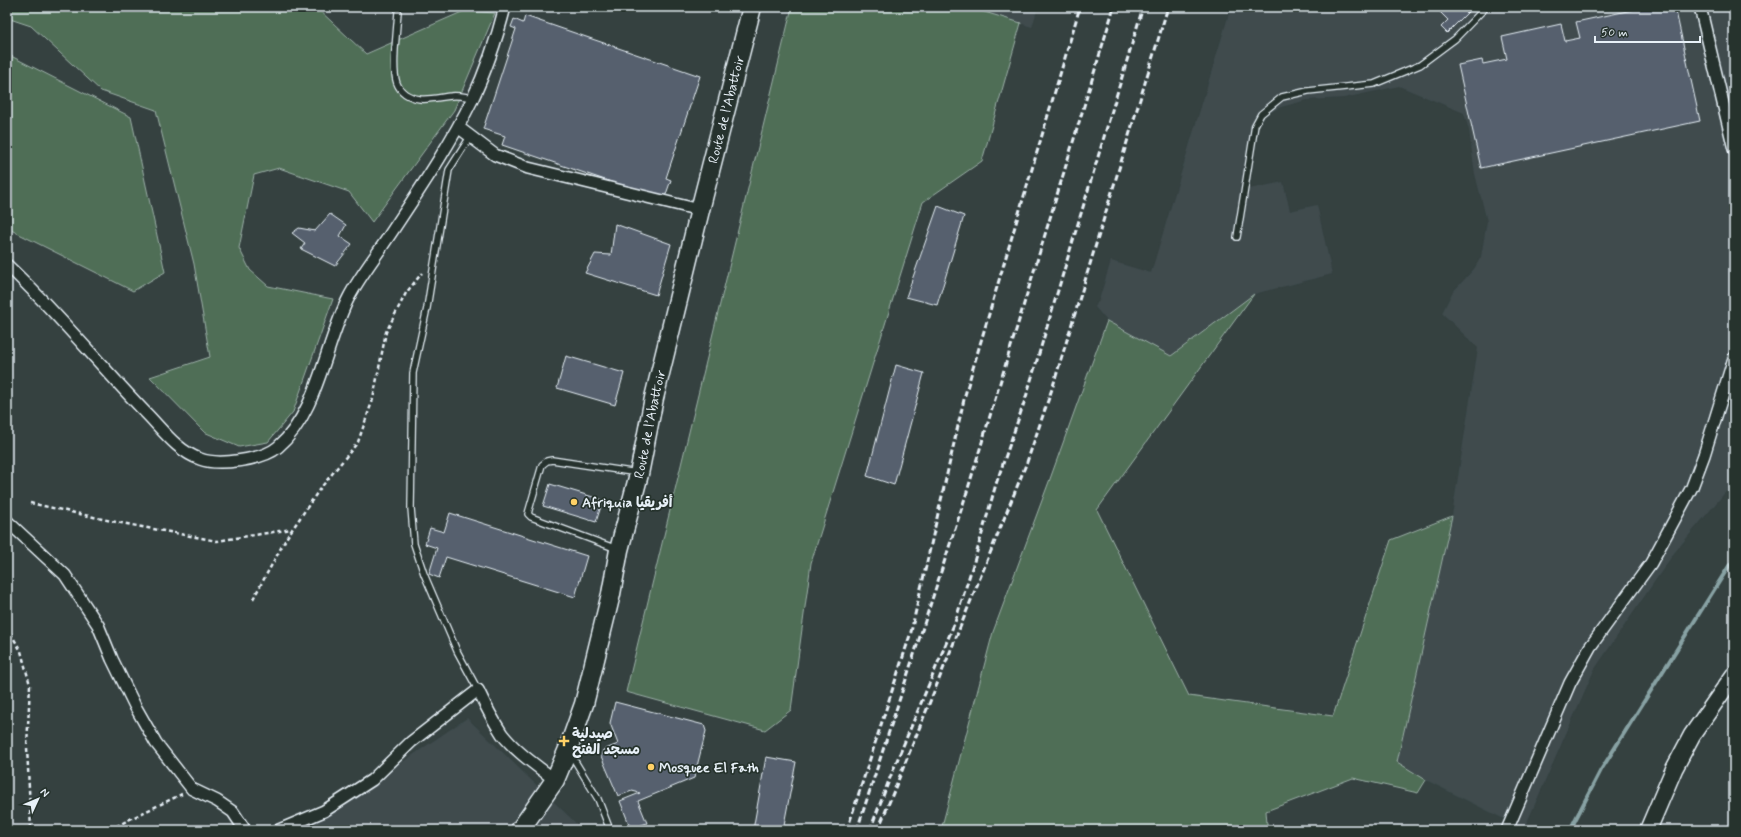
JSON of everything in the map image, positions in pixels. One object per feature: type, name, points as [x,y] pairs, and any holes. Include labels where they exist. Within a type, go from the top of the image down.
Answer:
[{"type":"main road","name":"Route de l’Abattoir","points":[[520,830],[554,780],[568,749],[584,704],[611,594],[619,550],[639,474],[654,398],[752,7]]},
{"type":"main road","points":[[1648,830],[1674,769],[1692,735],[1734,675]]},
{"type":"street","points":[[7,265],[40,296],[120,386],[181,449],[201,459],[224,463],[254,458],[277,448],[297,427],[310,400],[331,340],[349,296],[390,235],[458,127],[473,98],[499,31],[505,7]]},
{"type":"street","points":[[1700,7],[1734,149]]},
{"type":"street","points":[[458,127],[495,155],[528,168],[700,210]]},
{"type":"street","points":[[1507,830],[1570,683],[1590,647],[1651,563],[1692,487],[1704,455],[1734,358]]},
{"type":"street","points":[[7,521],[65,575],[98,625],[132,699],[156,743],[192,789],[216,801],[233,812],[246,830]]},
{"type":"street","points":[[279,830],[324,811],[372,780],[410,742],[478,690],[490,715],[503,735],[517,750],[554,780]]},
{"type":"lane","points":[[1236,237],[1255,124],[1261,114],[1282,97],[1308,91],[1374,84],[1420,65],[1455,39],[1486,7]]},
{"type":"lane","points":[[398,12],[394,73],[396,84],[400,89],[410,97],[421,99],[437,99],[452,96],[473,98]]},
{"type":"lane","points":[[470,137],[449,170],[436,257],[413,373],[411,508],[414,544],[457,652],[478,690]]},
{"type":"lane","points":[[619,550],[531,517],[528,514],[529,510],[542,465],[546,461],[552,460],[639,474]]},
{"type":"lane","points":[[568,749],[598,799],[610,830]]},
{"type":"path","points":[[253,599],[292,529],[319,490],[358,442],[373,399],[386,332],[406,293],[436,257]]},
{"type":"path","points":[[30,503],[116,522],[217,541],[292,529]]},
{"type":"path","points":[[7,627],[22,651],[30,685],[27,748],[31,830]]},
{"type":"path","points":[[110,830],[192,789]]},
{"type":"shaded area","points":[[968,7],[1038,7],[1032,27]]},
{"type":"shaded area","points":[[1231,7],[1734,7],[1734,482],[1674,553],[1594,670],[1524,829],[1426,780],[1397,762],[1452,516],[1478,348],[1442,313],[1452,293],[1474,269],[1481,257],[1487,221],[1475,174],[1469,130],[1464,113],[1399,86],[1344,98],[1307,100],[1281,107],[1267,114],[1257,127],[1249,189],[1283,182],[1290,211],[1317,205],[1332,274],[1254,294],[1171,356],[1107,321],[1095,307],[1099,300],[1111,261],[1151,273]]},
{"type":"shaded area","points":[[467,718],[583,830],[303,830]]},
{"type":"green space","points":[[7,7],[81,7],[103,11],[107,7],[316,7],[366,54],[464,11],[495,13],[454,110],[372,222],[349,192],[279,168],[254,175],[239,248],[250,270],[268,286],[333,299],[293,412],[268,442],[239,447],[204,432],[150,377],[210,357],[194,264],[156,110],[101,91],[31,26],[7,18]]},
{"type":"green space","points":[[792,7],[968,7],[1021,23],[982,161],[923,202],[811,563],[791,710],[765,730],[626,692]]},
{"type":"green space","points":[[7,54],[131,117],[165,272],[133,291],[7,228]]},
{"type":"green space","points":[[1254,294],[1097,510],[1189,696],[1333,716],[1391,540],[1452,516],[1397,762],[1426,780],[1418,793],[1353,778],[1266,811],[1267,824],[1271,830],[941,830],[993,632],[1107,321],[1171,356]]},
{"type":"building","points":[[1435,7],[1473,7],[1447,33],[1441,27],[1448,20]]},
{"type":"building","points":[[1646,7],[1675,7],[1700,121],[1481,168],[1458,65],[1482,60],[1483,64],[1507,59],[1502,37],[1561,24],[1565,41],[1580,38],[1576,22]]},
{"type":"building","points":[[525,16],[700,76],[666,178],[671,180],[664,200],[502,145],[505,136],[483,129],[516,29],[511,27],[514,19],[523,23]]},
{"type":"building","points":[[938,206],[964,216],[937,305],[906,297]]},
{"type":"building","points":[[330,214],[346,225],[340,236],[352,244],[335,266],[301,249],[305,243],[292,233],[299,228],[315,231]]},
{"type":"building","points":[[615,224],[671,244],[656,295],[585,273],[595,254],[611,255]]},
{"type":"building","points":[[566,356],[624,373],[615,405],[557,388]]},
{"type":"building","points":[[896,365],[924,373],[894,485],[867,476]]},
{"type":"building","points":[[550,484],[603,500],[596,522],[543,506]]},
{"type":"building","points":[[450,513],[587,556],[575,597],[446,557],[439,578],[429,574],[437,548],[425,544],[430,528],[444,532]]},
{"type":"building","name":"Mosquee El Fath","points":[[615,702],[704,725],[706,731],[694,778],[638,801],[647,823],[631,829],[620,801],[640,793],[632,791],[618,796],[601,756],[603,750],[618,744],[610,723]]},
{"type":"building","points":[[766,757],[796,762],[783,830],[753,830]]},
{"type":"waterway","points":[[1570,830],[1601,770],[1734,560]]},
{"type":"railway","points":[[847,830],[911,632],[965,395],[1080,7]]},
{"type":"railway","points":[[857,830],[966,495],[1114,7]]},
{"type":"railway","points":[[870,830],[893,770],[955,622],[996,484],[1026,397],[1143,7]]},
{"type":"railway","points":[[878,830],[1027,462],[1053,386],[1168,7]]},
{"type":"place","name":"Afriquia أفريقيا","points":[[574,502]]},
{"type":"place","name":"صيدلية مسجد الفتح","points":[[564,741]]},
{"type":"place","name":"Mosquee El Fath","points":[[651,767]]}]
